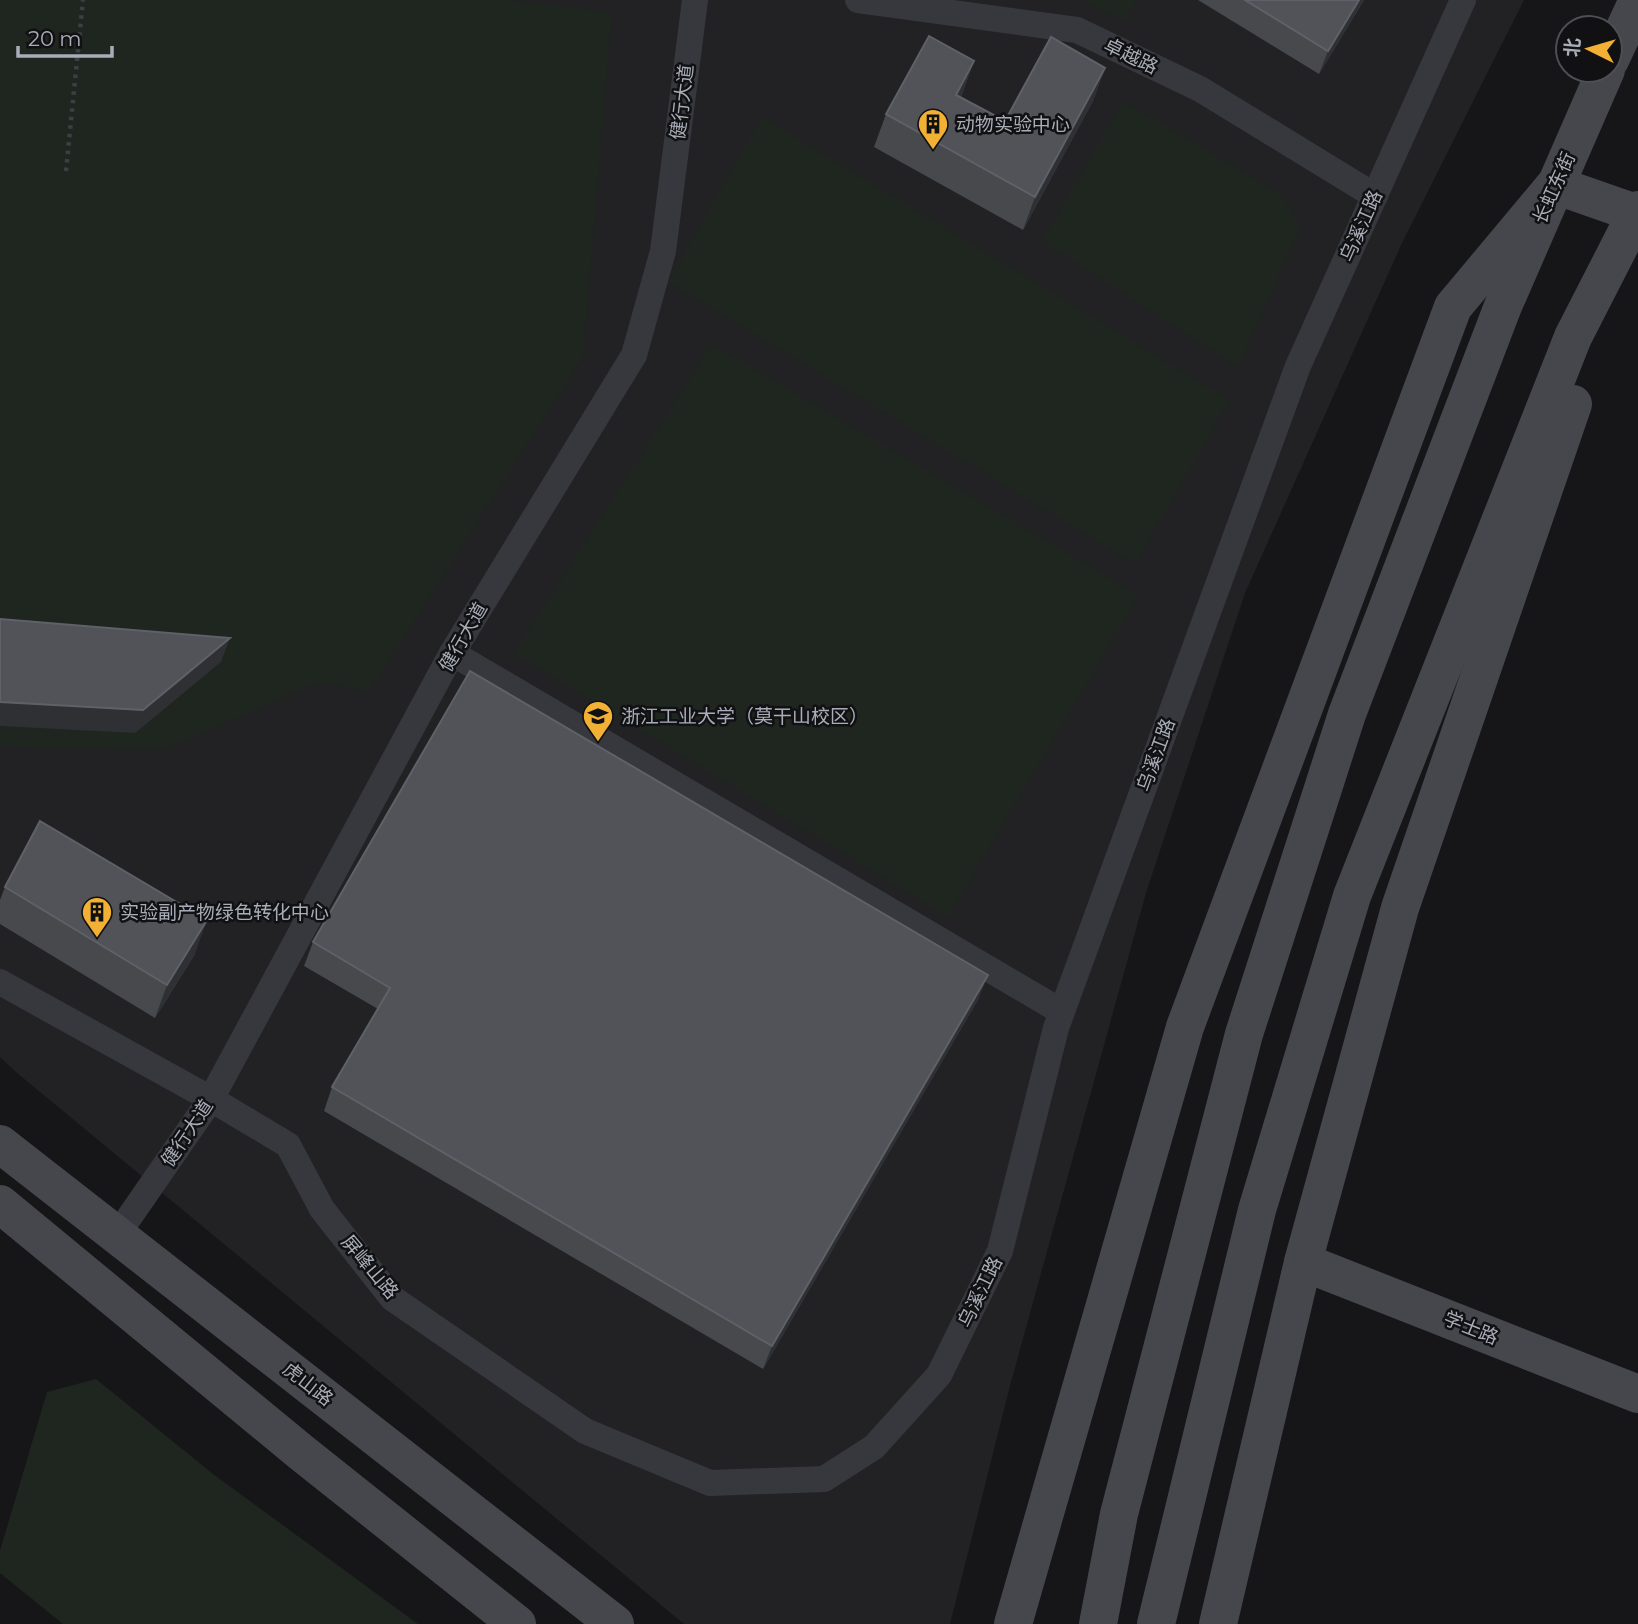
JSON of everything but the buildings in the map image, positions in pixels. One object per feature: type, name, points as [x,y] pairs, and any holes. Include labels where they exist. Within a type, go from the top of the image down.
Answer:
[{"type":"main road","points":[[1624,30],[1638,0]]},
{"type":"main road","name":"长虹东街","points":[[1098,1624],[1119,1514],[1244,1034],[1347,714],[1503,306],[1600,84]]},
{"type":"main road","points":[[1013,1624],[1185,1027],[1453,307],[1555,185],[1637,213]]},
{"type":"main road","points":[[1156,1624],[1257,1210],[1352,896],[1573,337],[1637,213]]},
{"type":"main road","points":[[1218,1624],[1303,1262],[1400,908],[1637,213]]},
{"type":"main road","name":"虎山路","points":[[0,1144],[615,1624]]},
{"type":"main road","points":[[0,1204],[292,1445],[517,1624]]},
{"type":"main road","name":"学士路","points":[[1303,1262],[1638,1394]]},
{"type":"street","name":"健行大道","points":[[117,1235],[211,1099],[452,653],[634,355],[663,251],[695,0]]},
{"type":"street","name":"卓越路","points":[[858,0],[1077,30],[1200,89],[1375,196]]},
{"type":"street","name":"乌溪江路","points":[[824,1479],[874,1447],[939,1375],[1000,1251],[1056,1027],[1298,366],[1463,0]]},
{"type":"street","points":[[452,653],[1062,1012]]},
{"type":"street","name":"屏峰山路","points":[[0,982],[211,1099],[288,1145],[322,1209],[392,1298],[585,1431],[710,1483],[824,1479]]},
{"type":"path","points":[[66,171],[83,0]]},
{"type":"shaded area","name":"浙江工业大学（莫干山校区）","points":[[0,0],[1524,0],[1402,243],[1245,593],[1146,893],[1011,1382],[950,1624],[684,1624],[0,1057]]},
{"type":"shaded area","points":[[0,0],[507,0],[612,12],[583,357],[369,692],[320,682],[163,750],[0,746]]},
{"type":"shaded area","points":[[1082,0],[1137,0],[1124,21]]},
{"type":"shaded area","points":[[1123,101],[1281,194],[1301,227],[1238,367],[1042,241]]},
{"type":"shaded area","points":[[762,117],[1230,400],[1135,564],[668,282]]},
{"type":"shaded area","points":[[712,344],[1139,595],[948,917],[514,653]]},
{"type":"shaded area","points":[[96,1379],[213,1474],[418,1624],[63,1624],[0,1573],[0,1551],[47,1392]]},
{"type":"place","name":"动物实验中心","points":[[933,151]]},
{"type":"place","name":"浙江工业大学（莫干山校区）","points":[[598,743]]},
{"type":"place","name":"实验副产物绿色转化中心","points":[[97,939]]}]
